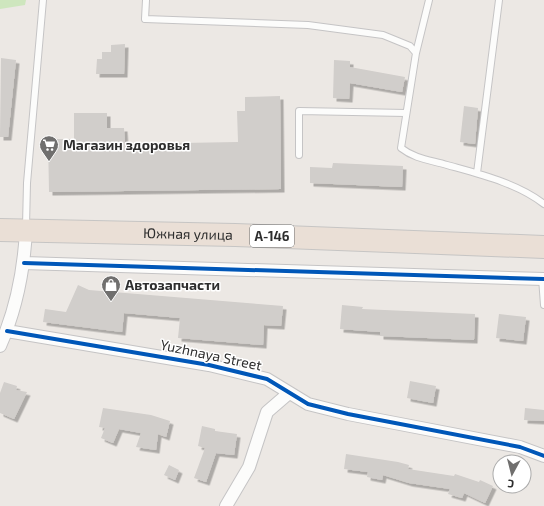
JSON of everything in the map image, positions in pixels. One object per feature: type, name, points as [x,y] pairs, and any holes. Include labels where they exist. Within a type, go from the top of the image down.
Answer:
[{"type":"highway","name":"Южная улица","points":[[0,230],[235,235],[544,247]]},
{"type":"street","points":[[0,346],[7,331],[24,262],[26,230]]},
{"type":"street","points":[[24,262],[543,278]]},
{"type":"street","name":"Yuzhnaya Street","points":[[7,331],[209,365],[267,379],[308,404],[348,414],[520,447],[544,456]]},
{"type":"street","points":[[226,506],[249,467],[267,412],[289,393]]},
{"type":"lane","points":[[26,230],[27,183],[43,0]]},
{"type":"lane","points":[[146,0],[145,19],[308,24],[383,35],[410,46],[416,53]]},
{"type":"lane","points":[[429,0],[416,53],[401,148],[411,156],[477,174],[532,195],[544,204]]},
{"type":"lane","points":[[477,174],[499,0]]},
{"type":"lane","points":[[299,155],[299,111],[406,113]]},
{"type":"lane","points":[[543,278],[544,305]]},
{"type":"green space","points":[[0,0],[26,0],[25,5],[0,9]]},
{"type":"building","points":[[125,44],[124,74],[96,74],[97,59],[102,59],[102,52],[111,52],[111,45]]},
{"type":"building","points":[[1,58],[16,60],[8,137],[0,137]]},
{"type":"building","points":[[334,60],[350,61],[350,67],[405,77],[402,92],[350,83],[349,99],[333,98]]},
{"type":"building","points":[[280,96],[281,189],[49,192],[48,139],[74,139],[74,113],[107,113],[107,128],[124,128],[125,144],[238,142],[237,111],[245,111],[245,97]]},
{"type":"building","points":[[464,106],[478,108],[475,144],[460,142]]},
{"type":"building","points":[[333,163],[403,166],[402,187],[310,183],[310,167],[332,168]]},
{"type":"building","points":[[78,285],[89,290],[283,306],[281,326],[264,325],[263,345],[178,338],[180,318],[124,313],[122,332],[43,322],[45,309],[66,312]]},
{"type":"building","points":[[342,305],[363,307],[362,309],[475,314],[474,340],[380,336],[380,332],[340,329]]},
{"type":"building","points":[[499,314],[526,317],[523,341],[496,338]]},
{"type":"building","points":[[410,381],[436,386],[433,403],[407,398]]},
{"type":"building","points":[[4,382],[17,386],[16,390],[27,392],[14,419],[0,413],[0,393]]},
{"type":"building","points":[[103,408],[151,415],[170,421],[166,437],[158,434],[156,450],[136,447],[141,433],[119,429],[113,443],[101,438],[105,428],[99,427]]},
{"type":"building","points":[[525,408],[544,410],[544,421],[524,420]]},
{"type":"building","points":[[202,426],[215,429],[215,431],[237,434],[234,455],[216,453],[206,482],[194,478],[205,448],[198,446]]},
{"type":"building","points":[[346,454],[398,462],[409,465],[408,469],[454,476],[455,474],[479,482],[480,480],[492,486],[492,488],[485,503],[464,493],[462,498],[448,494],[450,489],[409,483],[383,475],[382,480],[367,477],[368,472],[344,469]]},
{"type":"building","points":[[169,465],[179,470],[175,480],[164,475]]},
{"type":"cycle path","points":[[24,263],[544,279]]},
{"type":"cycle path","points":[[7,331],[209,365],[267,379],[308,404],[348,414],[520,447],[544,456]]},
{"type":"place","name":"Магазин здоровья","points":[[49,162]]},
{"type":"place","name":"Автозапчасти","points":[[111,302]]}]
